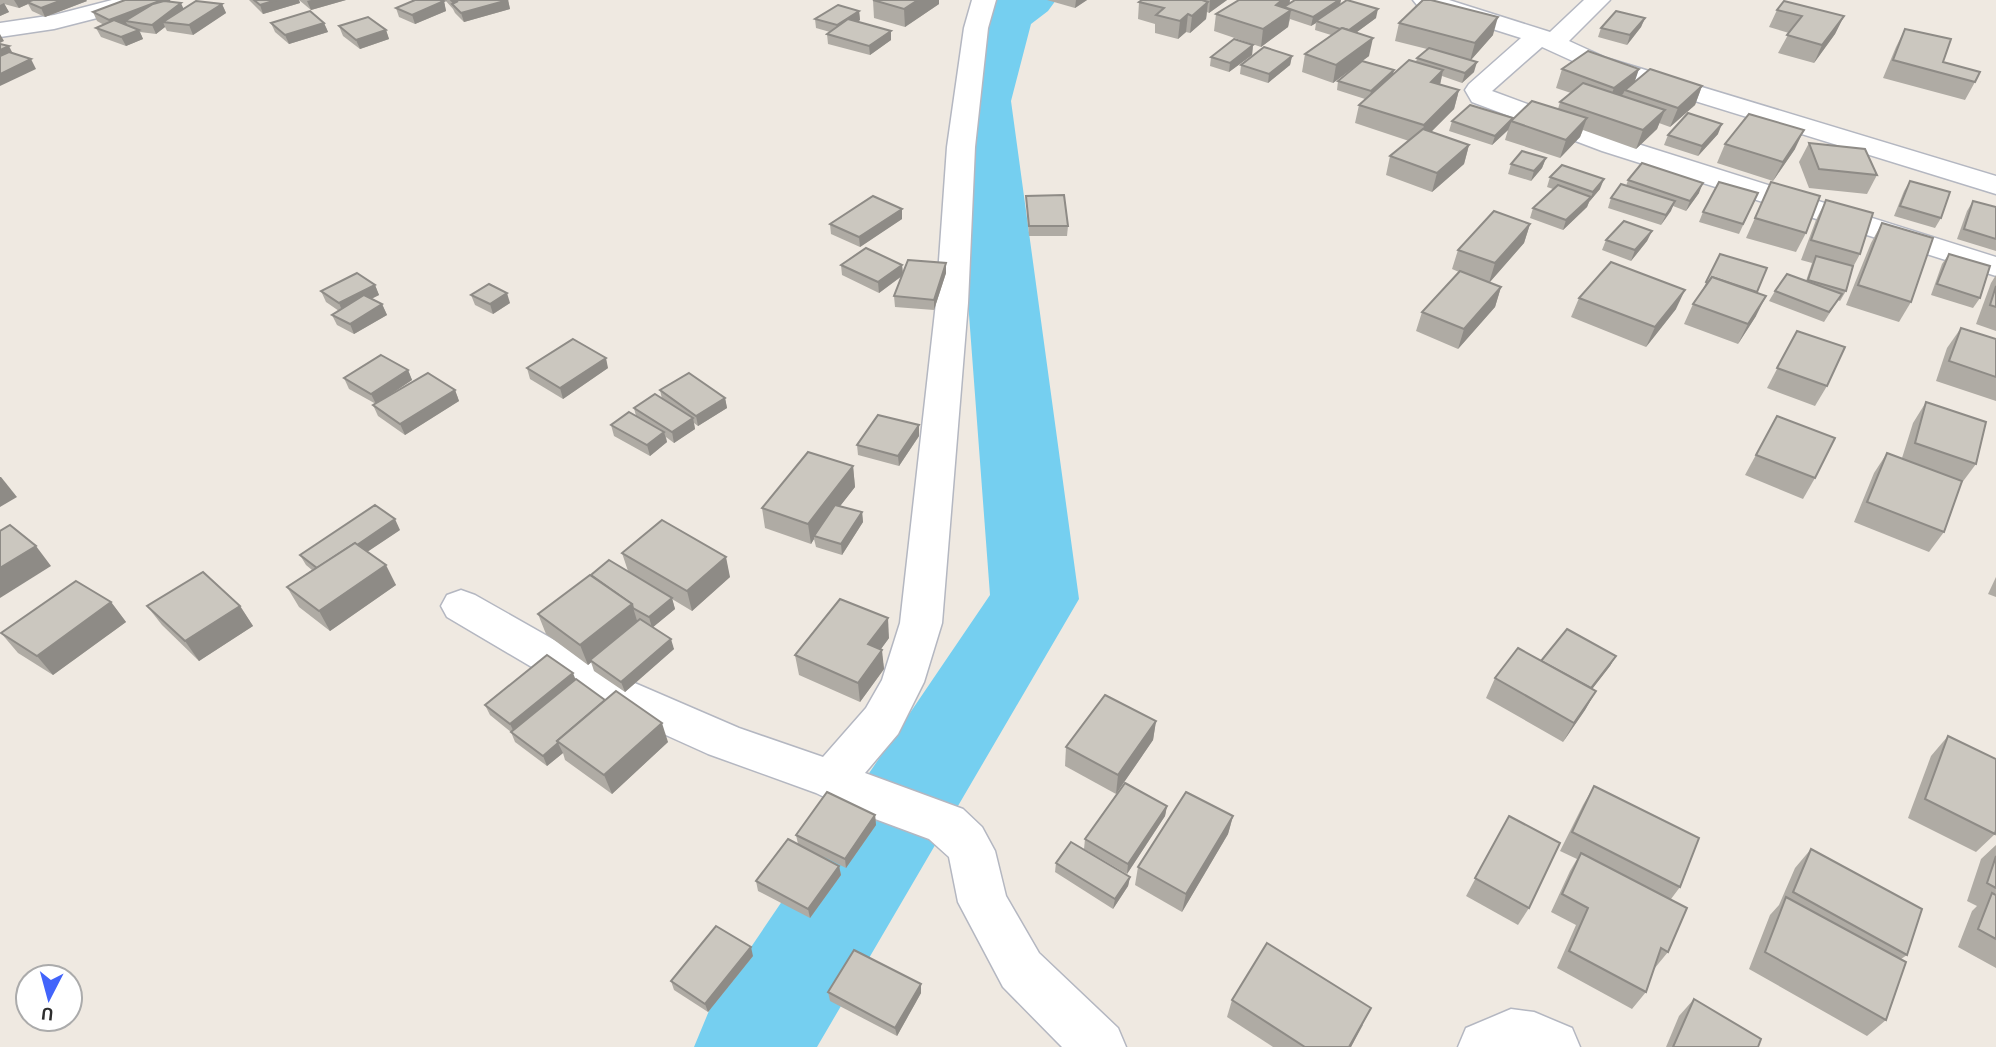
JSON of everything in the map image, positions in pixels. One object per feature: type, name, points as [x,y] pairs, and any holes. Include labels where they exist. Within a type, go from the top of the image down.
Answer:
[{"type":"street","points":[[0,30],[54,22],[140,0]]},
{"type":"street","points":[[849,788],[903,682],[921,623],[952,303],[961,147],[976,28],[984,0]]},
{"type":"street","points":[[1425,0],[1546,39],[1597,64],[1996,185]]},
{"type":"street","points":[[1598,0],[1478,90],[1481,96],[1612,145],[1996,267]]},
{"type":"street","points":[[461,606],[601,687],[724,741],[946,824],[971,851],[983,901],[1021,970],[1098,1047]]},
{"type":"street","points":[[1485,1047],[1502,1037],[1526,1034],[1553,1047]]},
{"type":"building","points":[[62,0],[41,8],[27,2]]},
{"type":"building","points":[[125,0],[162,0],[109,20],[93,12]]},
{"type":"building","points":[[254,0],[276,0],[260,5]]},
{"type":"building","points":[[415,0],[444,1],[412,15],[396,8]]},
{"type":"building","points":[[451,0],[508,0],[461,13],[452,4],[458,1]]},
{"type":"building","points":[[873,0],[918,0],[904,9]]},
{"type":"building","points":[[1239,0],[1282,0],[1276,5],[1291,10],[1263,29],[1216,14]]},
{"type":"building","points":[[1295,0],[1339,0],[1313,17],[1284,7]]},
{"type":"building","points":[[1347,0],[1378,9],[1349,30],[1316,21]]},
{"type":"building","points":[[1423,0],[1498,17],[1475,43],[1399,23]]},
{"type":"building","points":[[164,1],[181,3],[152,25],[125,21],[153,4]]},
{"type":"building","points":[[196,1],[222,4],[189,25],[163,22]]},
{"type":"building","points":[[1784,1],[1844,16],[1822,45],[1787,35],[1802,16],[1777,10]]},
{"type":"building","points":[[1139,2],[1208,2],[1192,16],[1188,14],[1180,21],[1156,15],[1164,8]]},
{"type":"building","points":[[838,5],[859,11],[837,25],[815,19]]},
{"type":"building","points":[[310,11],[324,23],[285,35],[271,23]]},
{"type":"building","points":[[1616,11],[1645,18],[1630,35],[1601,28]]},
{"type":"building","points":[[368,17],[386,30],[356,40],[339,26]]},
{"type":"building","points":[[848,19],[891,31],[869,46],[827,34]]},
{"type":"building","points":[[114,20],[139,30],[121,37],[96,28]]},
{"type":"building","points":[[1342,28],[1373,38],[1336,65],[1305,54]]},
{"type":"building","points":[[1905,29],[1951,39],[1943,62],[1980,72],[1975,82],[1893,60]]},
{"type":"building","points":[[1234,39],[1253,45],[1230,63],[1211,57]]},
{"type":"building","points":[[1264,47],[1292,56],[1269,74],[1241,65]]},
{"type":"building","points":[[1429,48],[1477,62],[1465,73],[1417,58]]},
{"type":"building","points":[[1588,51],[1639,69],[1614,88],[1562,69]]},
{"type":"building","points":[[9,52],[31,59],[0,74],[0,56]]},
{"type":"building","points":[[1409,60],[1443,70],[1431,82],[1459,90],[1424,125],[1359,105]]},
{"type":"building","points":[[1362,61],[1394,70],[1371,91],[1338,81]]},
{"type":"building","points":[[1650,69],[1702,86],[1678,108],[1625,90]]},
{"type":"building","points":[[1583,83],[1665,110],[1643,130],[1560,102]]},
{"type":"building","points":[[1532,101],[1587,118],[1566,140],[1511,121]]},
{"type":"building","points":[[1470,105],[1513,118],[1495,136],[1452,121]]},
{"type":"building","points":[[1688,113],[1722,124],[1702,146],[1668,135]]},
{"type":"building","points":[[1749,114],[1804,130],[1783,162],[1725,144]]},
{"type":"building","points":[[1423,129],[1469,145],[1437,173],[1390,156]]},
{"type":"building","points":[[1809,143],[1865,149],[1877,175],[1819,169]]},
{"type":"building","points":[[1522,151],[1546,158],[1534,171],[1511,164]]},
{"type":"building","points":[[1642,163],[1703,183],[1690,201],[1628,180]]},
{"type":"building","points":[[1562,165],[1604,179],[1593,192],[1550,177]]},
{"type":"building","points":[[1910,181],[1950,192],[1941,218],[1900,206]]},
{"type":"building","points":[[1719,182],[1758,193],[1743,224],[1703,212]]},
{"type":"building","points":[[1771,182],[1820,196],[1806,233],[1755,218]]},
{"type":"building","points":[[1621,184],[1675,201],[1666,215],[1611,198]]},
{"type":"building","points":[[1558,185],[1591,197],[1566,220],[1533,208]]},
{"type":"building","points":[[1064,195],[1068,226],[1029,226],[1026,196]]},
{"type":"building","points":[[873,196],[902,209],[859,237],[830,224]]},
{"type":"building","points":[[1826,200],[1873,213],[1860,254],[1811,240]]},
{"type":"building","points":[[1973,201],[1996,207],[1996,239],[1964,229]]},
{"type":"building","points":[[1494,211],[1530,224],[1495,263],[1458,250]]},
{"type":"building","points":[[1624,221],[1652,231],[1635,250],[1606,240]]},
{"type":"building","points":[[1882,223],[1933,238],[1911,302],[1858,285]]},
{"type":"building","points":[[866,248],[902,265],[878,282],[841,265]]},
{"type":"building","points":[[1720,254],[1767,268],[1757,292],[1712,277],[1706,282]]},
{"type":"building","points":[[1949,254],[1990,266],[1980,298],[1937,284]]},
{"type":"building","points":[[1816,256],[1853,266],[1846,291],[1808,280]]},
{"type":"building","points":[[908,260],[946,263],[934,300],[894,296]]},
{"type":"building","points":[[1611,262],[1685,290],[1655,327],[1579,298]]},
{"type":"building","points":[[1460,271],[1501,287],[1464,329],[1422,312]]},
{"type":"building","points":[[357,273],[375,285],[339,303],[321,291]]},
{"type":"building","points":[[1787,274],[1842,294],[1829,312],[1775,291]]},
{"type":"building","points":[[1712,277],[1766,296],[1748,324],[1693,304]]},
{"type":"building","points":[[489,284],[507,293],[490,304],[471,295]]},
{"type":"building","points":[[1996,286],[1996,307],[1990,305]]},
{"type":"building","points":[[364,295],[382,304],[350,324],[332,315]]},
{"type":"building","points":[[1961,328],[1996,339],[1996,377],[1949,361]]},
{"type":"building","points":[[1797,331],[1845,347],[1827,386],[1777,368]]},
{"type":"building","points":[[573,339],[606,358],[560,388],[527,368]]},
{"type":"building","points":[[381,355],[408,370],[371,394],[344,378]]},
{"type":"building","points":[[428,373],[455,390],[400,424],[373,405]]},
{"type":"building","points":[[689,373],[725,398],[696,416],[660,390]]},
{"type":"building","points":[[655,394],[693,418],[672,432],[634,408]]},
{"type":"building","points":[[1926,402],[1986,422],[1976,464],[1915,443]]},
{"type":"building","points":[[629,412],[664,432],[647,445],[611,425]]},
{"type":"building","points":[[878,415],[919,425],[898,456],[857,445]]},
{"type":"building","points":[[1777,416],[1835,438],[1815,478],[1756,455]]},
{"type":"building","points":[[808,452],[853,466],[808,524],[762,508]]},
{"type":"building","points":[[1887,453],[1962,481],[1944,532],[1867,502]]},
{"type":"building","points":[[375,505],[395,519],[317,568],[300,555]]},
{"type":"building","points":[[835,505],[862,512],[841,544],[814,536]]},
{"type":"building","points":[[662,520],[726,557],[687,591],[622,553]]},
{"type":"building","points":[[10,525],[36,546],[0,568],[0,531]]},
{"type":"building","points":[[355,543],[386,565],[319,611],[287,587]]},
{"type":"building","points":[[609,560],[672,598],[649,617],[633,608],[632,604],[591,575]]},
{"type":"building","points":[[203,572],[240,606],[185,641],[147,606]]},
{"type":"building","points":[[590,575],[632,604],[580,645],[538,614]]},
{"type":"building","points":[[76,581],[111,602],[37,656],[1,633]]},
{"type":"building","points":[[840,599],[888,618],[868,644],[882,650],[858,683],[795,655]]},
{"type":"building","points":[[640,619],[671,639],[621,682],[590,660]]},
{"type":"building","points":[[1567,629],[1616,656],[1591,688],[1541,661]]},
{"type":"building","points":[[1518,648],[1596,691],[1574,723],[1495,678]]},
{"type":"building","points":[[547,655],[573,673],[510,724],[485,705]]},
{"type":"building","points":[[576,679],[605,700],[543,756],[511,732]]},
{"type":"building","points":[[616,691],[662,723],[604,775],[557,741]]},
{"type":"building","points":[[1105,695],[1156,721],[1118,775],[1066,747]]},
{"type":"building","points":[[1948,736],[1996,759],[1995,834],[1925,799]]},
{"type":"building","points":[[1125,783],[1167,806],[1128,864],[1085,839]]},
{"type":"building","points":[[1594,786],[1699,838],[1680,887],[1572,832]]},
{"type":"building","points":[[827,792],[875,815],[845,859],[796,835]]},
{"type":"building","points":[[1186,792],[1233,816],[1186,894],[1138,867]]},
{"type":"building","points":[[1509,816],[1560,843],[1529,908],[1475,878]]},
{"type":"building","points":[[788,839],[839,866],[808,909],[756,881]]},
{"type":"building","points":[[1071,842],[1130,877],[1115,899],[1056,863]]},
{"type":"building","points":[[1811,849],[1922,909],[1907,955],[1793,892]]},
{"type":"building","points":[[1581,853],[1687,908],[1668,952],[1661,948],[1646,992],[1569,951],[1588,908],[1562,894]]},
{"type":"building","points":[[1996,856],[1996,888],[1987,883]]},
{"type":"building","points":[[1992,893],[1996,895],[1996,939],[1978,929]]},
{"type":"building","points":[[1786,897],[1906,962],[1886,1020],[1765,952]]},
{"type":"building","points":[[716,926],[751,947],[705,1004],[671,981]]},
{"type":"building","points":[[1267,943],[1371,1008],[1349,1047],[1305,1047],[1232,1000]]},
{"type":"building","points":[[854,950],[921,984],[895,1028],[828,992]]},
{"type":"building","points":[[1694,999],[1761,1039],[1758,1047],[1673,1047]]},
{"type":"waterway","points":[[752,1047],[1035,599],[982,101],[1006,17],[1030,0]]}]
